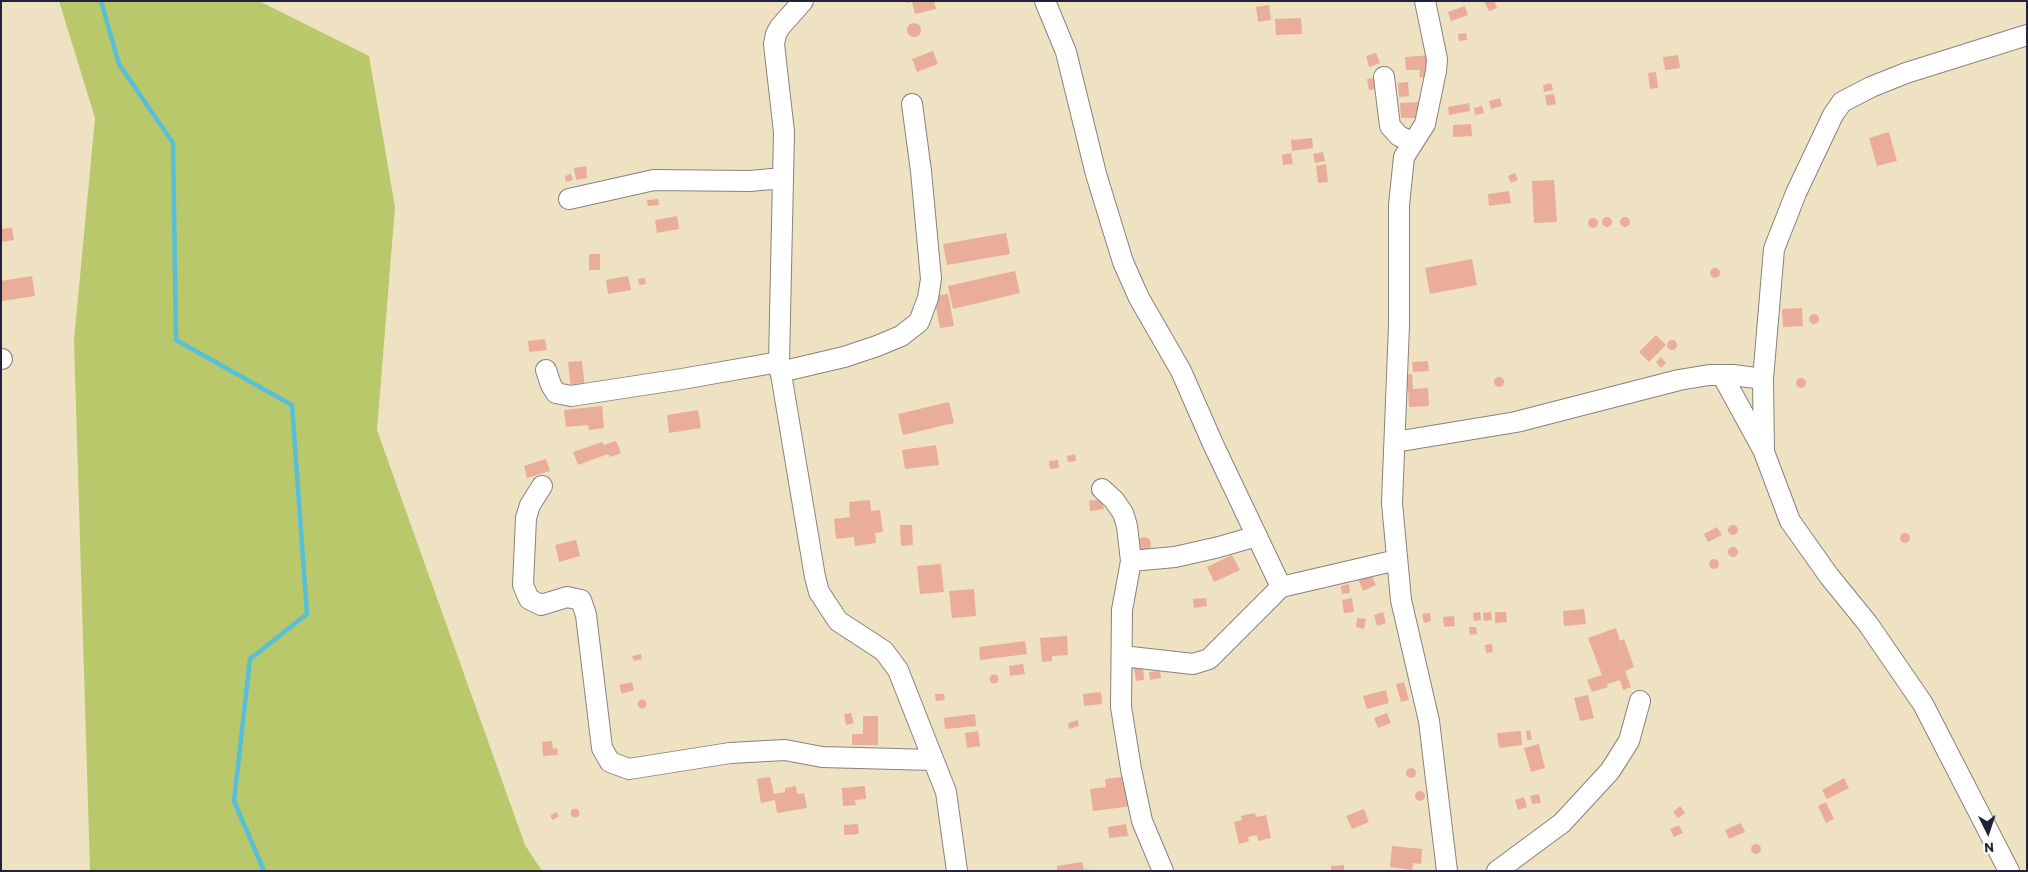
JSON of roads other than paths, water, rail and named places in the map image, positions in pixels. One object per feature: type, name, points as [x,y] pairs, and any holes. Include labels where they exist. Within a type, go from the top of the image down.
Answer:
[{"type":"street","points":[[803,1],[780,27],[774,44],[784,132],[779,367],[814,568],[819,592],[838,622],[884,651],[898,670],[946,792],[957,871]]},
{"type":"street","points":[[1045,1],[1066,52],[1096,174],[1123,262],[1139,298],[1181,371],[1213,444],[1281,587]]},
{"type":"street","points":[[1425,1],[1435,49],[1436,71],[1428,117],[1404,157],[1399,205],[1399,325],[1392,503],[1401,600],[1429,721],[1447,871]]},
{"type":"street","points":[[1764,452],[1763,379],[1774,249],[1796,193],[1833,115],[1842,102],[1871,87],[1906,73],[2027,35]]},
{"type":"street","points":[[1384,77],[1390,126],[1399,136],[1412,142]]},
{"type":"street","points":[[546,370],[556,393],[571,396],[844,357],[902,336],[918,322],[928,298],[931,279],[921,171],[912,104]]},
{"type":"street","points":[[570,198],[654,180],[741,181],[783,178]]},
{"type":"street","points":[[1395,442],[1516,422],[1679,380],[1722,375],[1763,379]]},
{"type":"street","points":[[1722,375],[1764,452],[1790,521],[1829,576],[1868,624],[1923,704],[2009,871]]},
{"type":"street","points":[[542,486],[526,518],[524,584],[529,598],[541,605],[567,597],[580,600],[586,615],[602,748],[610,762],[629,769],[730,753],[785,750],[822,757],[932,760]]},
{"type":"street","points":[[1102,489],[1114,500],[1123,513],[1127,526],[1131,561],[1122,610],[1121,707],[1142,821],[1163,871]]},
{"type":"street","points":[[1131,561],[1175,557],[1218,548],[1257,536]]},
{"type":"street","points":[[1122,656],[1193,664],[1209,659],[1281,587],[1397,560]]},
{"type":"street","points":[[1497,871],[1562,823],[1610,771],[1629,741],[1640,702]]},
{"type":"waterway","points":[[101,1],[119,64],[173,143],[176,340],[292,405],[307,614],[250,659],[234,801],[264,871]]}]
